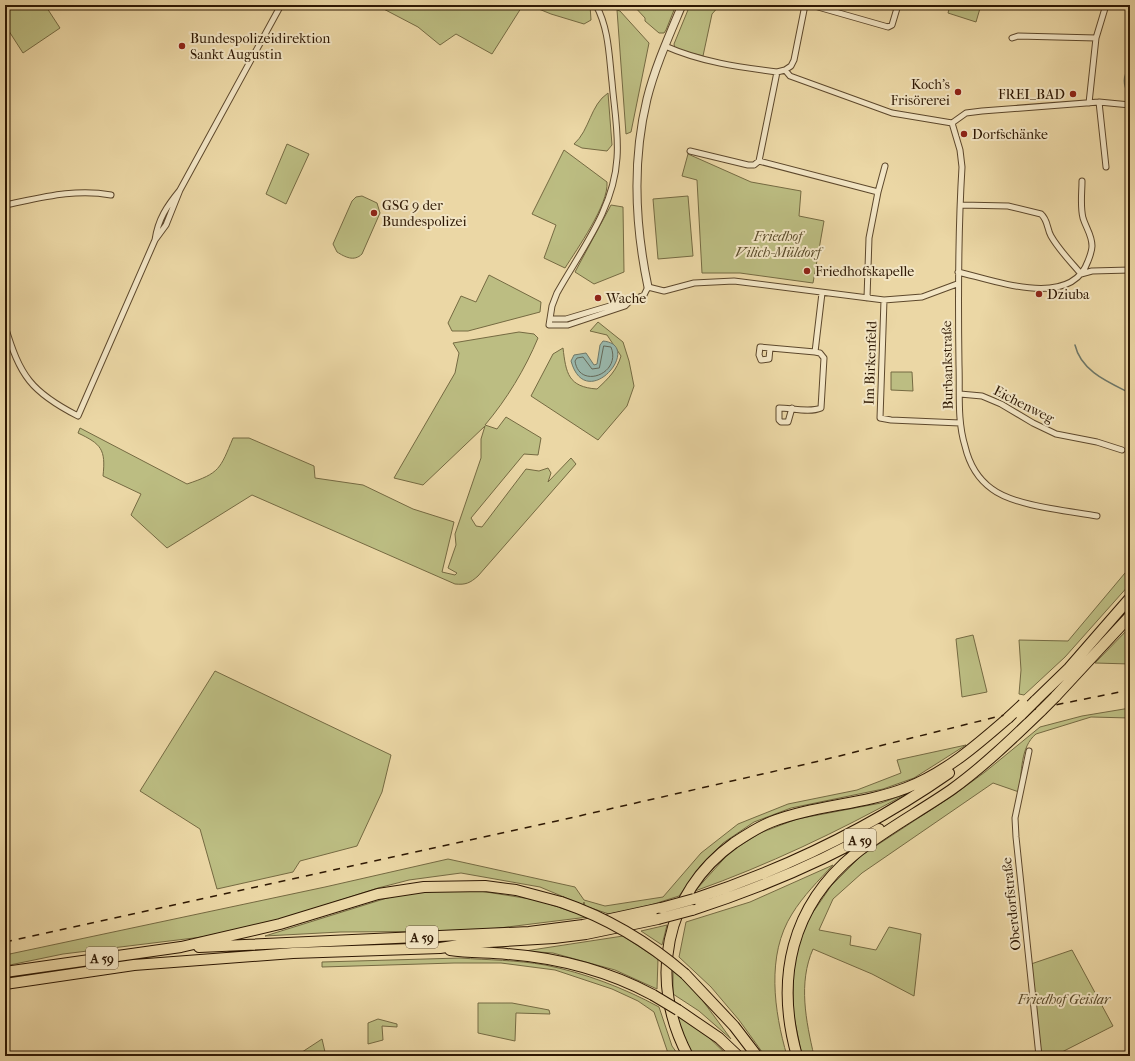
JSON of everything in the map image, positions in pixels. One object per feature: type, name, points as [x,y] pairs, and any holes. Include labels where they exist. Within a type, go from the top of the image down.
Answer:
[{"type":"highway","points":[[1009,721],[1020,715],[1035,701],[1095,639],[1130,598]]},
{"type":"highway","name":"A 59","points":[[5,984],[142,965],[293,953],[440,948],[472,943],[554,938],[586,934],[658,919],[692,910],[773,881],[856,842],[934,796],[1032,720],[1130,616]]},
{"type":"highway","points":[[688,1056],[674,1024],[667,993],[666,970],[668,948],[678,910],[686,894],[704,870],[727,849],[750,832],[770,822],[791,815],[884,796],[906,788],[935,774],[982,740],[997,732],[1065,664],[1095,639]]},
{"type":"highway","name":"A 59","points":[[5,972],[181,947],[529,932],[583,925],[660,908],[694,899],[774,870],[847,836],[926,789],[997,732]]},
{"type":"highway","points":[[797,1056],[788,1018],[787,979],[793,946],[800,926],[820,890],[854,854],[952,789],[984,764],[1014,735]]},
{"type":"highway","points":[[181,947],[280,924],[378,894],[424,886],[485,886],[516,890],[562,902],[620,927],[652,948],[685,974],[734,1026],[757,1056]]},
{"type":"highway","points":[[440,948],[462,952],[547,958],[614,977],[653,995],[678,1010],[719,1038],[738,1056]]},
{"type":"street","points":[[5,326],[18,363],[29,382],[51,402],[78,416],[155,240],[166,225],[180,190],[281,5]]},
{"type":"street","points":[[596,5],[603,19],[608,41],[617,142],[616,170],[610,196],[602,216],[557,293],[552,306],[549,325],[568,325],[590,315],[625,306],[629,302],[646,293],[648,287],[640,242],[637,174],[643,118],[653,80],[682,5]]},
{"type":"street","points":[[665,46],[692,57],[718,64],[777,72],[785,70],[791,66],[794,60],[805,5]]},
{"type":"street","points":[[811,5],[888,27],[892,25],[898,5]]},
{"type":"street","points":[[1089,102],[1096,38],[1106,5]]},
{"type":"street","points":[[1012,38],[1018,36],[1096,38]]},
{"type":"street","points":[[785,70],[790,76],[892,113],[952,123],[966,113],[1089,102],[1130,105]]},
{"type":"street","points":[[759,161],[777,72]]},
{"type":"street","points":[[1098,102],[1106,167]]},
{"type":"street","name":"Burbankstraße","points":[[952,123],[960,150],[962,167],[958,284],[960,424],[965,448],[971,463],[979,476],[993,490],[1015,500],[1097,516]]},
{"type":"street","points":[[690,151],[748,165],[759,161],[878,192]]},
{"type":"street","points":[[867,298],[869,238],[885,166]]},
{"type":"street","points":[[958,272],[1020,287],[1051,289],[1071,281],[1081,274],[1086,267],[1092,248],[1091,235],[1083,216],[1082,181]]},
{"type":"street","points":[[5,205],[72,192],[97,192],[112,195]]},
{"type":"street","points":[[961,204],[1008,206],[1041,214],[1045,217],[1050,235],[1057,246],[1081,274]]},
{"type":"street","points":[[1081,274],[1092,271],[1130,270]]},
{"type":"street","points":[[648,287],[664,291],[694,283],[734,281],[884,300],[922,297],[958,284]]},
{"type":"street","points":[[815,352],[822,293]]},
{"type":"street","name":"Im Birkenfeld","points":[[884,300],[880,418],[960,424]]},
{"type":"street","points":[[550,319],[566,319],[590,315]]},
{"type":"street","points":[[770,348],[815,352],[820,353],[824,358],[821,408],[817,410],[792,408]]},
{"type":"street","name":"Eichenweg","points":[[960,394],[982,396],[1001,404],[1033,423],[1056,434],[1097,442],[1122,450]]},
{"type":"street","name":"Oberdorfstraße","points":[[1029,751],[1015,818],[1039,1056]]},
{"type":"green space","points":[[5,5],[45,5],[60,28],[23,53],[5,25]]},
{"type":"green space","points":[[376,5],[523,5],[492,54],[456,34],[440,45],[418,27]]},
{"type":"green space","points":[[529,5],[590,5],[591,20],[584,24],[551,14]]},
{"type":"green space","points":[[633,5],[676,5],[666,30],[664,33],[659,33],[645,21],[645,18]]},
{"type":"green space","points":[[690,5],[720,5],[712,14],[703,56],[675,49],[674,44]]},
{"type":"green space","points":[[950,5],[981,5],[976,22],[948,13]]},
{"type":"green space","points":[[617,10],[620,11],[649,43],[631,132],[626,134]]},
{"type":"green space","points":[[608,93],[612,145],[607,151],[582,148],[574,144],[584,132],[597,104]]},
{"type":"green space","points":[[287,144],[309,154],[286,204],[266,194]]},
{"type":"green space","points":[[564,150],[607,182],[603,202],[598,214],[565,268],[544,258],[556,225],[532,214]]},
{"type":"green space","name":"Friedhof Vilich-Müldorf","points":[[688,154],[751,182],[801,191],[799,216],[824,221],[813,283],[740,273],[702,273],[697,180],[682,176]]},
{"type":"green space","points":[[362,196],[377,203],[380,213],[362,254],[356,258],[350,258],[337,252],[333,244],[352,201],[356,197]]},
{"type":"green space","points":[[688,196],[693,256],[658,259],[653,199]]},
{"type":"green space","points":[[611,205],[623,207],[624,272],[594,284],[575,272]]},
{"type":"green space","points":[[489,275],[541,302],[540,312],[468,331],[452,331],[448,323],[461,296],[476,302]]},
{"type":"green space","points":[[598,322],[623,342],[629,361],[634,386],[627,406],[598,440],[531,396],[553,354],[563,348],[567,371],[574,382],[587,388],[597,389],[608,378],[615,370],[621,356],[607,335],[590,331]]},
{"type":"green space","points":[[519,332],[534,334],[538,338],[515,383],[501,405],[485,425],[497,429],[506,417],[541,438],[538,455],[524,454],[471,518],[476,526],[482,527],[526,469],[539,471],[548,468],[551,473],[548,482],[571,458],[576,464],[478,576],[465,584],[455,584],[252,495],[167,548],[131,515],[141,494],[103,476],[104,459],[100,448],[97,444],[78,433],[80,428],[187,484],[206,477],[218,468],[225,457],[233,438],[249,438],[314,466],[315,478],[363,485],[413,509],[454,522],[442,572],[455,575],[457,573],[448,568],[456,545],[455,534],[481,458],[481,439],[485,426],[423,485],[394,478],[455,373],[459,353],[453,343]]},
{"type":"green space","points":[[891,372],[912,372],[913,391],[891,390]]},
{"type":"green space","points":[[1130,567],[1130,584],[1065,657],[1024,695],[1019,694],[1021,670],[1019,640],[1068,641]]},
{"type":"green space","points":[[1130,627],[1130,664],[1095,663]]},
{"type":"green space","points":[[973,635],[987,692],[962,697],[956,639]]},
{"type":"green space","points":[[215,671],[391,755],[382,792],[357,846],[300,861],[293,872],[217,889],[200,829],[140,791]]},
{"type":"green space","points":[[1130,708],[1130,718],[1091,717],[1036,734],[1031,739],[1024,753],[1019,792],[993,783],[862,873],[833,899],[819,930],[851,936],[850,945],[876,950],[889,927],[921,934],[914,996],[872,974],[813,949],[808,962],[806,975],[805,1002],[808,1029],[814,1056],[802,1056],[793,1012],[793,968],[797,950],[807,921],[831,886],[862,855],[955,794],[985,772],[1040,727],[1082,716]]},
{"type":"green space","points":[[966,745],[914,778],[883,789],[791,808],[754,822],[723,843],[701,865],[679,896],[638,909],[609,914],[585,906],[584,902],[583,905],[540,887],[461,873],[409,880],[378,888],[272,922],[202,937],[63,954],[5,966],[5,955],[325,887],[448,859],[575,887],[584,900],[605,906],[663,897],[701,853],[738,824],[788,804],[857,790],[901,773],[897,760]]},
{"type":"green space","points":[[906,794],[854,822],[776,859],[695,891],[730,852],[760,833],[797,819],[881,803]]},
{"type":"green space","points":[[833,865],[801,901],[784,930],[778,947],[775,984],[776,1002],[782,1039],[787,1056],[765,1056],[739,1020],[711,987],[679,957],[686,922],[750,902]]},
{"type":"green space","points":[[467,889],[537,900],[588,917],[475,931],[340,932],[265,936],[387,898],[412,893]]},
{"type":"green space","points":[[667,925],[662,945],[641,931]]},
{"type":"green space","points":[[623,936],[658,959],[657,989],[615,970],[553,953],[525,951]]},
{"type":"green space","name":"Friedhof Geislar","points":[[1072,950],[1113,1026],[1060,1053],[1041,1052],[1031,964]]},
{"type":"green space","points":[[460,958],[534,963],[560,968],[604,982],[632,994],[659,1007],[672,1046],[679,1056],[669,1056],[654,1012],[638,1001],[612,989],[555,970],[501,963],[322,967],[322,962]]},
{"type":"green space","points":[[673,970],[700,997],[731,1039],[699,1011],[673,994]]},
{"type":"green space","points":[[478,1003],[512,1003],[549,1010],[550,1014],[516,1013],[515,1041],[478,1033]]},
{"type":"green space","points":[[676,1014],[698,1027],[728,1056],[692,1056],[680,1028]]},
{"type":"green space","points":[[378,1019],[397,1024],[397,1027],[382,1026],[383,1040],[368,1044],[368,1023]]},
{"type":"green space","points":[[322,1039],[325,1052],[321,1056],[296,1056]]},
{"type":"water","points":[[603,341],[614,345],[618,353],[615,363],[608,373],[599,379],[588,381],[578,376],[571,361],[574,355],[586,353],[594,365],[597,364],[600,345]]},
{"type":"waterway","points":[[1128,93],[1124,80],[1130,67]]},
{"type":"waterway","points":[[1075,345],[1078,354],[1089,369],[1096,375],[1130,393]]},
{"type":"railway","points":[[5,942],[557,821],[815,762],[1000,716],[1130,690]]},
{"type":"place","name":"Bundespolizeidirektion Sankt Augustin","points":[[182,46]]},
{"type":"place","name":"Koch's Frisörerei","points":[[958,92]]},
{"type":"place","name":"FREI_BAD","points":[[1073,94]]},
{"type":"place","name":"Dorfschänke","points":[[964,134]]},
{"type":"place","name":"GSG 9 der Bundespolizei","points":[[374,213]]},
{"type":"place","name":"Friedhofskapelle","points":[[807,271]]},
{"type":"place","name":"Dziuba","points":[[1039,294]]},
{"type":"place","name":"Wache","points":[[598,298]]}]
